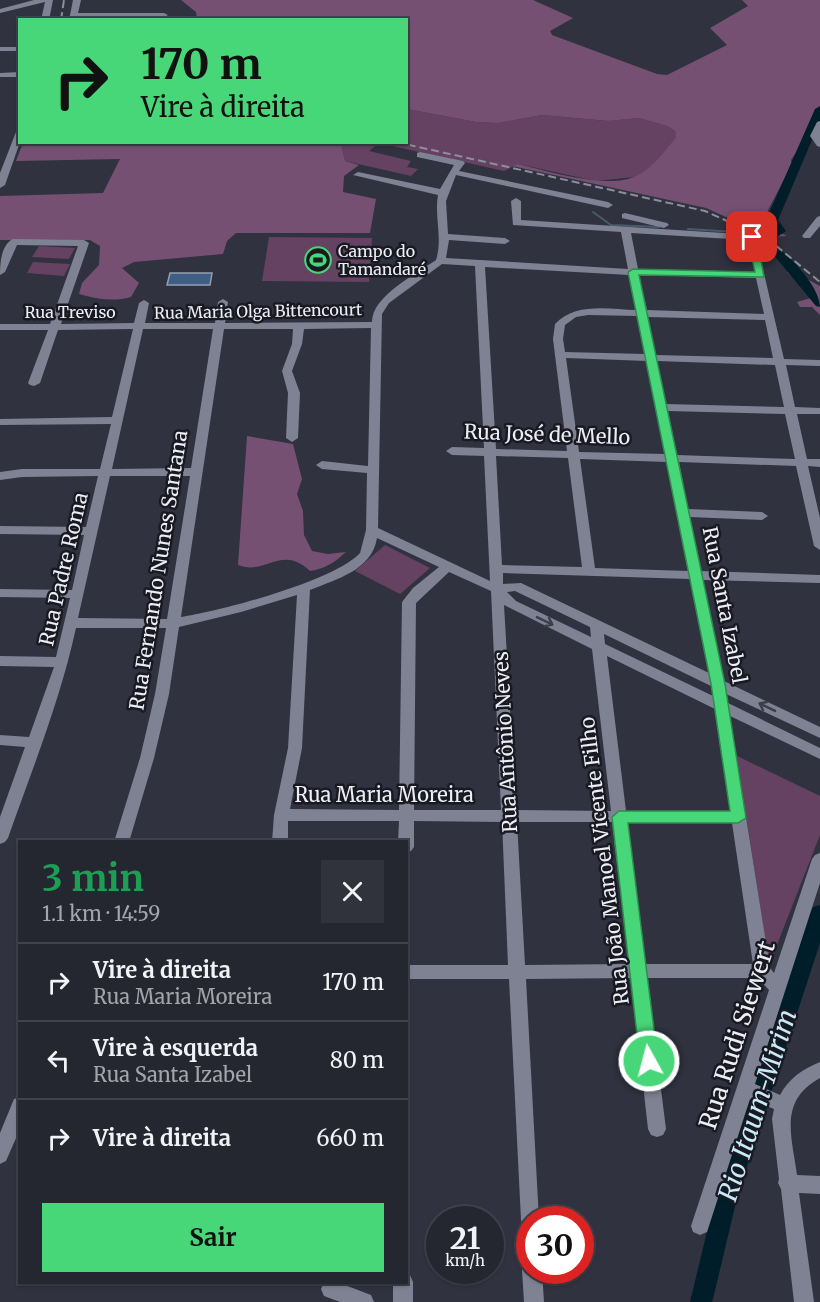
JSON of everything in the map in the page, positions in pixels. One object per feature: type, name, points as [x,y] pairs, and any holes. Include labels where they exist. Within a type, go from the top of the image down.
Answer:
[{"type":"street","points":[[0,11],[43,0]]},
{"type":"street","points":[[45,18],[49,0]]},
{"type":"street","points":[[77,0],[73,17],[164,15]]},
{"type":"street","points":[[0,49],[18,49]]},
{"type":"street","points":[[0,75],[18,74]]},
{"type":"street","points":[[819,128],[815,140],[820,144]]},
{"type":"street","points":[[0,185],[18,137]]},
{"type":"street","points":[[420,155],[460,163],[443,193],[441,206],[444,237],[440,261]]},
{"type":"street","points":[[453,172],[608,205]]},
{"type":"street","points":[[358,175],[443,193]]},
{"type":"street","points":[[516,201],[516,223],[752,237],[802,462],[817,518],[820,546]]},
{"type":"street","points":[[625,216],[664,225],[667,232]]},
{"type":"street","points":[[807,236],[820,219]]},
{"type":"street","name":"Rua Santa Izabel","points":[[625,229],[718,684],[762,971]]},
{"type":"street","points":[[444,237],[505,241]]},
{"type":"street","points":[[0,272],[13,242],[84,243],[34,383]]},
{"type":"street","points":[[72,622],[173,623],[231,610],[303,587],[338,574],[362,558],[370,548],[372,530],[377,314],[381,306],[440,261],[633,272],[761,275]]},
{"type":"street","name":"Rua Antônio Neves","points":[[480,264],[529,1206]]},
{"type":"street","name":"Rua Fernando Nunes Santana","points":[[122,840],[152,737],[173,623],[223,302]]},
{"type":"street","name":"Rua Padre Roma","points":[[0,838],[36,743],[62,662],[144,303]]},
{"type":"street","points":[[589,572],[558,333],[560,324],[567,317],[588,312],[770,317]]},
{"type":"street","name":"Rua Maria Olga Bittencourt","points":[[139,327],[376,325]]},
{"type":"street","points":[[292,438],[294,393],[286,371],[297,344],[299,326]]},
{"type":"street","name":"Rua Treviso","points":[[0,327],[139,327]]},
{"type":"street","points":[[561,355],[820,363]]},
{"type":"street","points":[[662,407],[820,411]]},
{"type":"street","points":[[0,422],[118,420]]},
{"type":"street","name":"Rua José de Mello","points":[[452,451],[820,463]]},
{"type":"street","points":[[322,465],[374,470]]},
{"type":"street","points":[[0,476],[22,473],[196,472]]},
{"type":"street","points":[[684,513],[762,516]]},
{"type":"street","points":[[0,530],[92,531]]},
{"type":"street","points":[[372,530],[497,589],[511,604],[820,754]]},
{"type":"street","points":[[406,840],[410,602],[418,591],[448,566]]},
{"type":"street","points":[[496,569],[820,579]]},
{"type":"street","points":[[497,589],[516,586],[820,733]]},
{"type":"street","points":[[280,840],[282,815],[295,748],[303,587]]},
{"type":"street","points":[[0,593],[78,594]]},
{"type":"street","name":"Rua João Manoel Vicente Filho","points":[[596,625],[657,1128]]},
{"type":"street","points":[[0,661],[62,662]]},
{"type":"street","points":[[778,734],[790,718]]},
{"type":"street","points":[[0,740],[36,743]]},
{"type":"street","name":"Rua Maria Moreira","points":[[282,815],[738,818]]},
{"type":"street","name":"Rua Rudi Siewert","points":[[700,1226],[820,859]]},
{"type":"street","points":[[408,972],[762,971],[777,988]]},
{"type":"street","points":[[804,1302],[781,1137],[783,1104],[797,1084],[820,1070]]},
{"type":"street","points":[[745,1088],[783,1104]]},
{"type":"street","points":[[0,1155],[18,1110]]},
{"type":"street","points":[[788,1183],[820,1185]]},
{"type":"street","points":[[403,1284],[403,1302]]},
{"type":"street","points":[[533,1284],[534,1302]]},
{"type":"street","points":[[331,1289],[364,1302]]},
{"type":"shaded area","points":[[181,0],[533,0],[573,18],[550,31],[552,35],[657,74],[667,75],[727,45],[710,28],[748,6],[742,0],[820,0],[820,115],[813,118],[806,138],[791,160],[792,164],[763,220],[764,225],[787,236],[771,237],[706,208],[512,166],[518,164],[561,175],[594,180],[624,180],[648,169],[676,138],[675,131],[667,126],[639,118],[608,121],[542,115],[498,123],[476,122],[408,109],[408,18],[197,18],[196,12]]},
{"type":"shaded area","points":[[408,109],[476,122],[498,123],[542,115],[607,121],[639,118],[667,126],[675,131],[677,138],[652,166],[635,177],[596,181],[518,164],[504,171],[383,144],[408,144]]},
{"type":"shaded area","points":[[23,144],[341,144],[345,161],[359,165],[344,176],[343,192],[376,199],[370,233],[236,233],[227,241],[223,254],[134,262],[122,268],[139,283],[131,297],[111,300],[79,294],[82,283],[99,265],[100,246],[90,240],[0,240],[0,196],[103,193],[120,159],[16,161]]},
{"type":"shaded area","points":[[341,144],[378,144],[369,151],[411,161],[407,167],[418,169],[411,176],[345,161]]},
{"type":"shaded area","name":"Campo do Tamandaré","points":[[269,237],[372,238],[369,282],[262,281]]},
{"type":"shaded area","points":[[39,246],[75,248],[69,259],[32,257]]},
{"type":"shaded area","points":[[33,262],[70,264],[64,276],[27,273]]},
{"type":"shaded area","points":[[790,270],[820,286],[820,315],[812,307],[800,307],[797,302],[811,298],[808,291],[787,272]]},
{"type":"shaded area","points":[[247,436],[293,444],[302,479],[297,494],[303,511],[304,535],[312,551],[328,554],[346,552],[334,562],[310,571],[300,563],[290,560],[257,567],[238,565]]},
{"type":"shaded area","points":[[385,545],[430,568],[400,594],[355,571]]},
{"type":"shaded area","points":[[737,756],[820,796],[820,835],[769,965]]},
{"type":"building","points":[[170,273],[212,273],[210,285],[167,285]]},
{"type":"waterway","points":[[820,109],[772,220],[780,231],[759,243],[776,250],[820,303]]},
{"type":"waterway","points":[[593,212],[611,225],[659,227]]},
{"type":"waterway","points":[[688,229],[752,233],[761,240]]},
{"type":"waterway","name":"Rio Itaum-Mirim","points":[[701,1299],[727,1194],[820,913]]},
{"type":"railway","points":[[61,18],[64,0]]},
{"type":"railway","points":[[405,144],[705,211],[769,240],[820,282]]},
{"type":"place","name":"Campo do Tamandaré","points":[[318,260]]},
{"type":"route","points":[[649,1061],[619,817],[738,818],[718,684],[633,272],[761,275],[752,237]]}]
